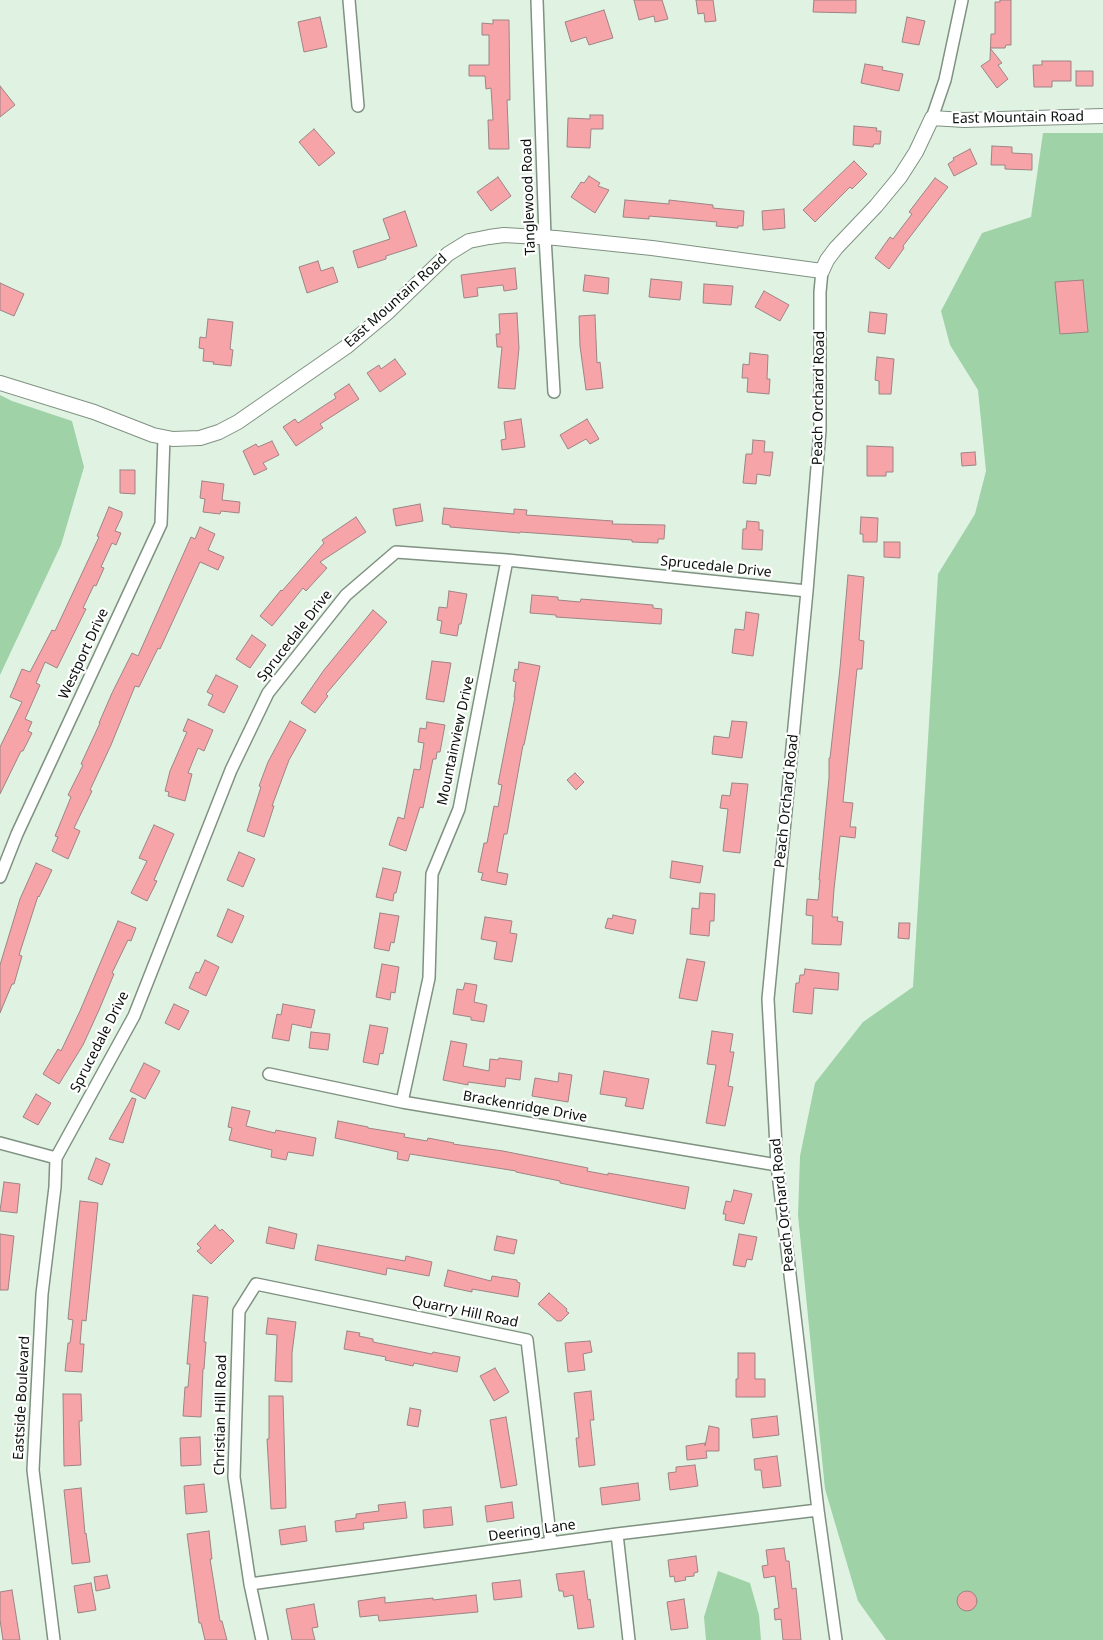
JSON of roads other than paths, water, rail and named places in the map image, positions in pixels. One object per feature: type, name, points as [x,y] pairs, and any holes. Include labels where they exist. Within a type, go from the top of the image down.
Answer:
[{"type":"street","points":[[350,0],[358,106]]},
{"type":"street","name":"Tanglewood Road","points":[[537,0],[545,237],[554,392]]},
{"type":"street","name":"Peach Orchard Road","points":[[836,1640],[818,1510],[777,1165],[768,999],[807,591],[821,415],[820,292],[822,271],[827,260],[900,177],[916,152],[932,118],[945,80],[962,0]]},
{"type":"street","name":"East Mountain Road","points":[[932,118],[964,120],[1103,116]]},
{"type":"street","name":"East Mountain Road","points":[[0,383],[94,412],[164,437],[200,438],[219,432],[238,422],[367,330],[439,262],[461,245],[476,239],[504,235],[545,237],[652,248],[822,271]]},
{"type":"street","name":"Westport Drive","points":[[0,877],[17,834],[161,524],[164,437]]},
{"type":"street","name":"Sprucedale Drive","points":[[56,1158],[134,1016],[231,770],[268,693],[346,595],[396,552],[507,560],[807,591]]},
{"type":"street","name":"Mountainview Drive","points":[[402,1102],[429,978],[432,874],[459,810],[507,560]]},
{"type":"street","name":"Brackenridge Drive","points":[[269,1074],[402,1102],[777,1165]]},
{"type":"street","points":[[0,1143],[56,1158]]},
{"type":"street","name":"Eastside Boulevard","points":[[54,1640],[33,1470],[42,1294],[55,1187],[56,1158]]},
{"type":"street","name":"Quarry Hill Road","points":[[256,1284],[527,1340],[551,1543]]},
{"type":"street","name":"Christian Hill Road","points":[[256,1284],[239,1311],[234,1477],[250,1584],[262,1640]]},
{"type":"street","name":"Deering Lane","points":[[250,1584],[617,1534],[818,1510]]},
{"type":"street","points":[[617,1534],[629,1640]]}]
